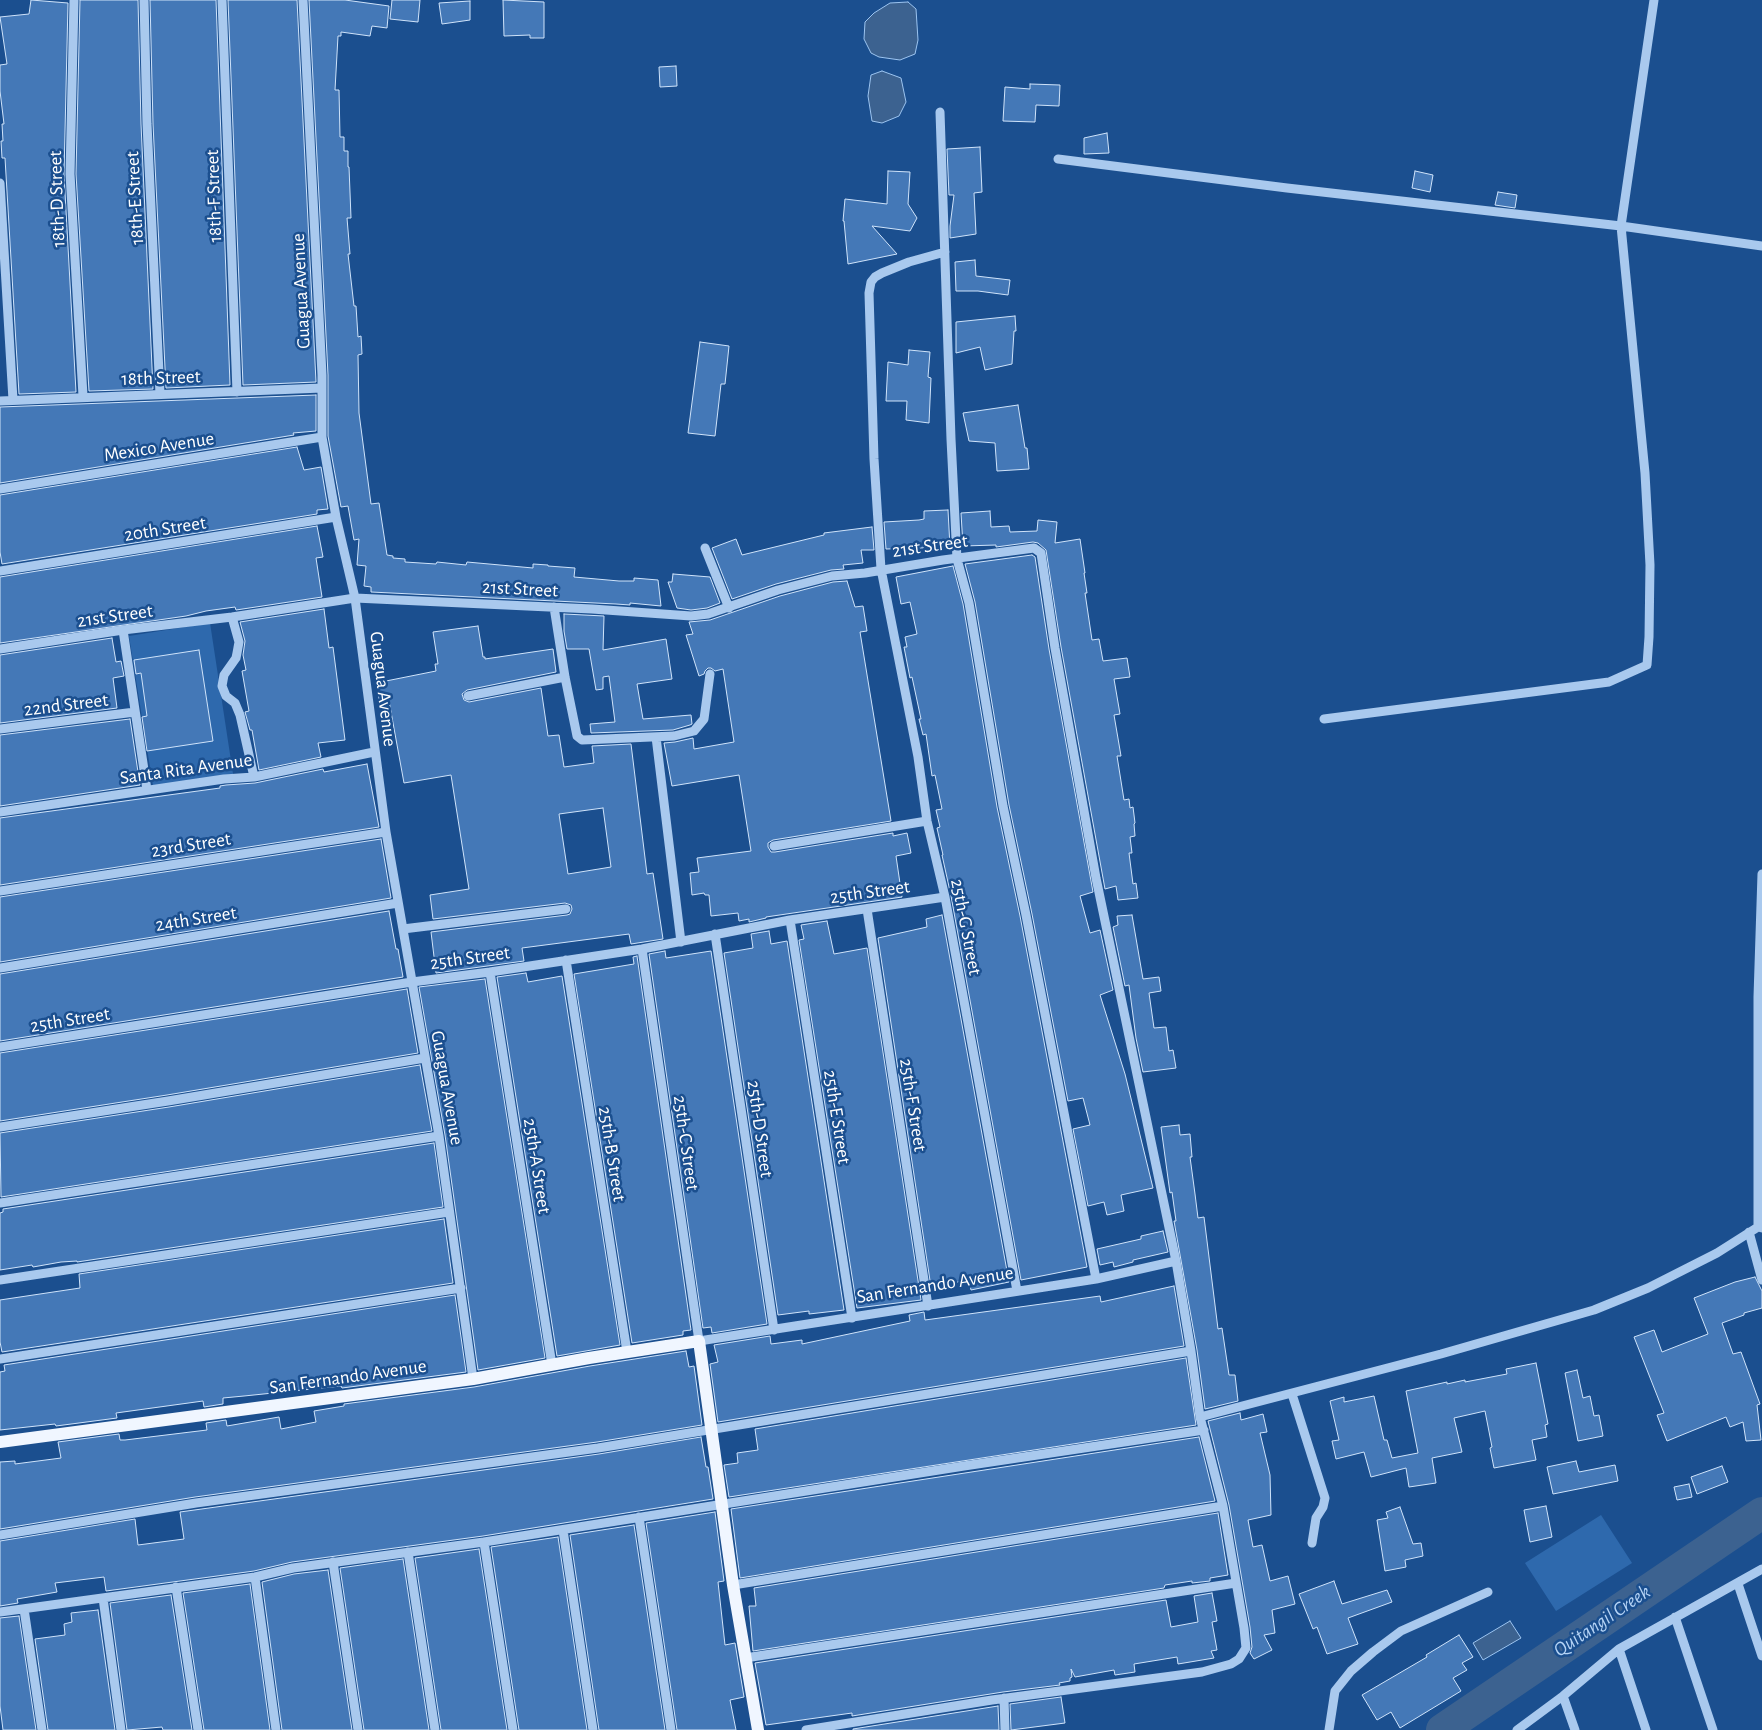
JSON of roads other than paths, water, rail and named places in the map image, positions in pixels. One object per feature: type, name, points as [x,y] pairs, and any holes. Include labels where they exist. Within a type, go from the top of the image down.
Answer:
[{"type":"main road","name":"San Fernando Avenue","points":[[0,1442],[473,1379],[552,1364],[699,1341]]},
{"type":"main road","points":[[699,1341],[713,1429],[733,1585],[758,1730]]},
{"type":"street","name":"18th-D Street","points":[[74,0],[70,174],[83,396]]},
{"type":"street","name":"18th-E Street","points":[[144,0],[160,394]]},
{"type":"street","name":"18th-F Street","points":[[222,0],[237,392]]},
{"type":"street","name":"Guagua Avenue","points":[[303,0],[322,388],[322,437],[336,517],[355,598],[386,832],[439,1136],[473,1379]]},
{"type":"street","points":[[1324,719],[1609,682],[1647,665],[1650,565],[1644,473],[1620,226],[1654,0]]},
{"type":"street","points":[[940,112],[957,559],[969,603],[1003,806],[1026,915],[1096,1279]]},
{"type":"street","points":[[1058,159],[1287,188],[1620,226],[1762,246]]},
{"type":"street","points":[[0,183],[13,400]]},
{"type":"street","name":"25th-G Street","points":[[945,252],[909,262],[875,276],[871,282],[869,293],[874,459],[881,569],[918,757],[927,821],[944,897],[1017,1291]]},
{"type":"street","name":"18th Street","points":[[0,401],[83,396],[322,388]]},
{"type":"street","name":"Mexico Avenue","points":[[0,489],[322,437]]},
{"type":"street","name":"20th Street","points":[[0,571],[336,517]]},
{"type":"street","points":[[705,548],[729,608]]},
{"type":"street","name":"21st Street","points":[[0,649],[355,598],[554,607],[691,616],[708,614],[778,590],[832,576],[865,573],[881,569],[1034,548],[1041,553],[1055,648],[1096,878],[1176,1261]]},
{"type":"street","points":[[554,607],[565,676],[578,736],[582,740],[674,736],[694,731],[704,719],[710,674]]},
{"type":"street","points":[[232,617],[238,642],[237,653],[236,658],[224,675],[222,686],[226,696],[235,703],[242,720],[254,776]]},
{"type":"street","points":[[123,630],[147,790]]},
{"type":"street","points":[[468,696],[565,676]]},
{"type":"street","name":"22nd Street","points":[[0,729],[135,712]]},
{"type":"street","points":[[656,737],[681,942]]},
{"type":"street","name":"Santa Rita Avenue","points":[[0,812],[254,776],[374,752]]},
{"type":"street","points":[[774,846],[927,821]]},
{"type":"street","name":"23rd Street","points":[[0,891],[386,832]]},
{"type":"street","points":[[1200,1417],[1441,1354],[1594,1310],[1648,1288],[1717,1253],[1760,1227],[1758,997],[1762,874]]},
{"type":"street","name":"25th Street","points":[[0,1047],[412,982],[642,949],[790,920],[944,897]]},
{"type":"street","name":"24th Street","points":[[0,968],[398,903]]},
{"type":"street","points":[[403,929],[566,909]]},
{"type":"street","name":"25th-F Street","points":[[867,909],[928,1306]]},
{"type":"street","name":"25th-E Street","points":[[790,920],[852,1318]]},
{"type":"street","name":"25th-D Street","points":[[715,934],[774,1330]]},
{"type":"street","name":"25th-C Street","points":[[642,949],[699,1341]]},
{"type":"street","name":"25th-B Street","points":[[566,960],[627,1352]]},
{"type":"street","name":"25th-A Street","points":[[490,972],[552,1364]]},
{"type":"street","points":[[0,1126],[168,1101],[425,1058]]},
{"type":"street","points":[[0,1204],[439,1136]]},
{"type":"street","points":[[0,1280],[449,1212]]},
{"type":"street","points":[[1749,1232],[1762,1280]]},
{"type":"street","points":[[806,1730],[1004,1698],[1202,1672],[1230,1664],[1239,1659],[1247,1644],[1223,1506],[1200,1417],[1176,1261]]},
{"type":"street","name":"San Fernando Avenue","points":[[699,1341],[1096,1279],[1176,1261]]},
{"type":"street","points":[[0,1359],[461,1288]]},
{"type":"street","points":[[0,1536],[196,1504],[598,1448],[1191,1351]]},
{"type":"street","points":[[1292,1394],[1325,1498],[1323,1507],[1316,1518],[1312,1543]]},
{"type":"street","points":[[0,1612],[254,1577],[293,1568],[484,1542],[1204,1430]]},
{"type":"street","points":[[733,1585],[1223,1506]]},
{"type":"street","points":[[640,1517],[671,1730]]},
{"type":"street","points":[[563,1530],[593,1730]]},
{"type":"street","points":[[484,1542],[513,1730]]},
{"type":"street","points":[[408,1552],[435,1730]]},
{"type":"street","points":[[333,1562],[358,1730]]},
{"type":"street","points":[[1517,1730],[1563,1696],[1619,1649],[1675,1616],[1762,1570]]},
{"type":"street","points":[[254,1577],[276,1730]]},
{"type":"street","points":[[745,1658],[1236,1583]]},
{"type":"street","points":[[1738,1584],[1762,1656]]},
{"type":"street","points":[[176,1587],[198,1730]]},
{"type":"street","points":[[1330,1730],[1336,1691],[1352,1671],[1372,1652],[1401,1631],[1488,1592]]},
{"type":"street","points":[[103,1598],[121,1730]]},
{"type":"street","points":[[24,1609],[42,1730]]},
{"type":"street","points":[[1675,1616],[1713,1730]]},
{"type":"street","points":[[1619,1649],[1646,1730]]},
{"type":"street","points":[[1563,1696],[1575,1730]]},
{"type":"street","points":[[1004,1698],[1005,1730]]},
{"type":"waterway","name":"Quitangil Creek","points":[[1442,1730],[1762,1513]]}]
